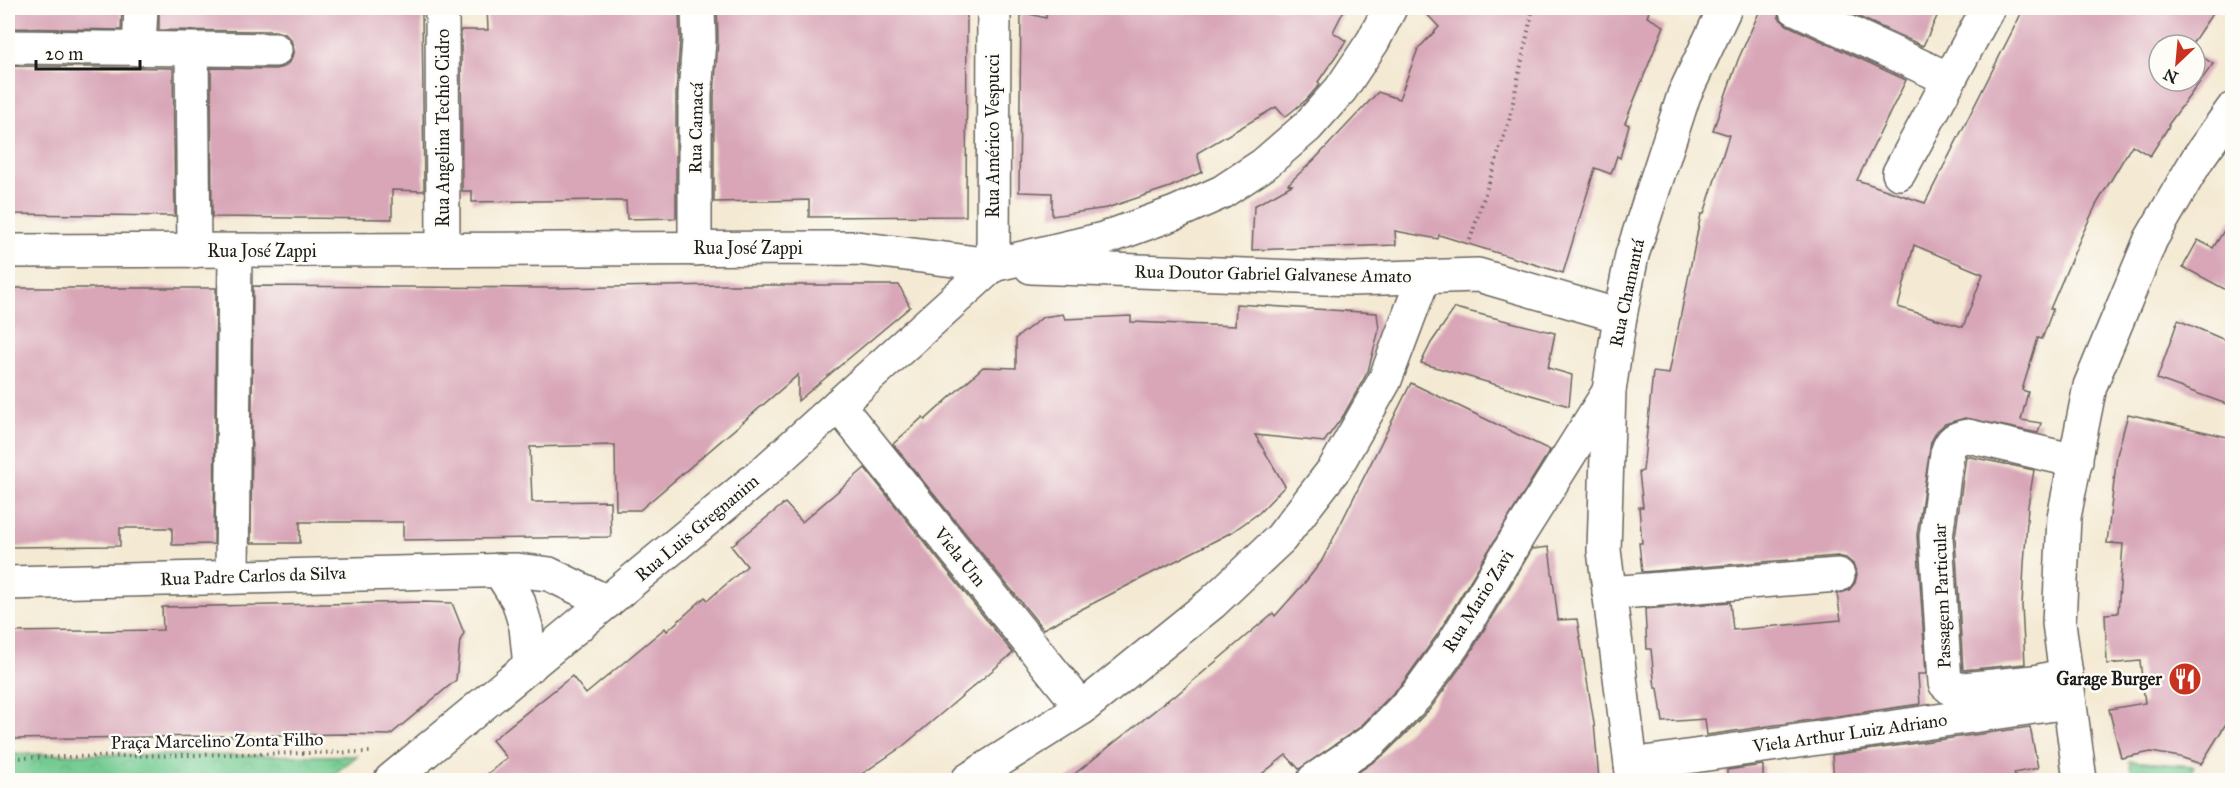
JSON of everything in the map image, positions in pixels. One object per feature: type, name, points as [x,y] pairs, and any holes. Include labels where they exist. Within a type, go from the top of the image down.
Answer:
[{"type":"street","points":[[139,49],[141,8]]},
{"type":"street","name":"Rua Angelina Techio Cidro","points":[[442,8],[444,249]]},
{"type":"street","name":"Rua Camacá","points":[[695,249],[695,94],[699,40],[698,8]]},
{"type":"street","name":"Rua Américo Vespucci","points":[[993,8],[993,266]]},
{"type":"street","name":"Rua José Zappi","points":[[8,251],[857,248],[993,266],[1103,239],[1175,213],[1222,192],[1263,165],[1307,127],[1341,89],[1373,41],[1390,8]]},
{"type":"street","name":"Rua Chamantá","points":[[1632,773],[1604,550],[1609,392],[1632,255],[1684,95],[1725,8]]},
{"type":"street","points":[[1795,8],[1948,79]]},
{"type":"street","points":[[1899,172],[1988,8]]},
{"type":"street","points":[[8,47],[275,50]]},
{"type":"street","points":[[192,50],[194,251]]},
{"type":"street","points":[[2080,780],[2059,623],[2064,517],[2090,386],[2151,239],[2198,158],[2232,110]]},
{"type":"street","points":[[232,577],[235,251]]},
{"type":"street","name":"Rua Doutor Gabriel Galvanese Amato","points":[[993,266],[1352,279],[1478,275],[1620,316]]},
{"type":"street","name":"Rua Luis Gregnanim","points":[[391,780],[763,473],[993,266]]},
{"type":"street","points":[[968,780],[1082,708],[1212,603],[1281,538],[1335,468],[1385,380],[1424,276]]},
{"type":"street","name":"Rua Mario Zavi","points":[[1314,780],[1372,741],[1416,696],[1453,645],[1520,532],[1609,392]]},
{"type":"street","name":"Viela Um","points":[[838,405],[1082,708]]},
{"type":"street","name":"Passagem Particular","points":[[2068,688],[2034,682],[1949,689],[1945,683],[1936,537],[1947,453],[1953,440],[1968,436],[2076,461]]},
{"type":"street","points":[[499,570],[518,600],[526,627],[530,666]]},
{"type":"street","name":"Rua Padre Carlos da Silva","points":[[8,583],[499,570],[549,574],[607,602]]},
{"type":"street","points":[[1609,593],[1838,575]]},
{"type":"street","name":"Viela Arthur Luiz Adriano","points":[[1632,773],[2068,688]]},
{"type":"path","points":[[1467,249],[1509,121],[1533,8]]},
{"type":"path","name":"Praça Marcelino Zonta Filho","points":[[8,758],[427,751]]},
{"type":"green space","points":[[8,754],[357,756],[326,780],[8,780]]},
{"type":"green space","points":[[2129,761],[2194,766],[2187,780],[2133,780]]},
{"type":"building","points":[[8,8],[122,8],[121,30],[8,28]]},
{"type":"building","points":[[159,8],[422,8],[424,191],[392,190],[392,219],[212,217],[211,68],[275,69],[284,67],[291,60],[294,50],[291,40],[285,34],[275,31],[159,30]]},
{"type":"building","points":[[487,8],[679,8],[676,218],[627,219],[626,201],[472,202],[472,191],[462,191],[461,30],[488,30]]},
{"type":"building","points":[[717,8],[967,8],[966,216],[809,217],[809,200],[714,202]]},
{"type":"building","points":[[1047,8],[1345,8],[1333,32],[1346,41],[1318,82],[1320,84],[1306,100],[1285,117],[1276,107],[1197,153],[1202,172],[1170,187],[1107,208],[1052,216],[1052,193],[1019,192],[1021,12],[1046,18]]},
{"type":"building","points":[[1421,8],[1650,8],[1647,17],[1664,26],[1625,123],[1629,125],[1620,158],[1617,156],[1611,174],[1595,168],[1563,273],[1439,235],[1438,239],[1395,231],[1396,245],[1252,250],[1254,206],[1292,185],[1288,184],[1314,160],[1378,92],[1399,99],[1418,49],[1439,27]]},
{"type":"building","points":[[1761,8],[1777,8],[1779,18],[1787,25],[1906,80],[1857,180],[1925,203],[2024,8],[2216,8],[2199,33],[2147,33],[2147,93],[2192,93],[2168,125],[2150,156],[2132,145],[2096,205],[2081,237],[2050,309],[2053,309],[2042,339],[2038,338],[2022,390],[2028,392],[2021,420],[2041,423],[2038,433],[1965,418],[1945,424],[1937,431],[1931,442],[1917,535],[1926,674],[1918,674],[1920,704],[1707,735],[1705,719],[1663,722],[1658,688],[1655,688],[1651,649],[1647,649],[1645,609],[1730,602],[1733,630],[1841,620],[1837,594],[1849,590],[1855,583],[1857,574],[1853,564],[1846,558],[1837,556],[1642,572],[1639,507],[1643,507],[1639,472],[1643,471],[1653,372],[1669,374],[1701,214],[1704,214],[1729,135],[1713,130],[1738,60]],"holes":[[[1914,245],[1983,274],[1963,327],[1898,307]]]},
{"type":"building","points":[[1839,8],[1941,8],[1923,46]]},
{"type":"building","points":[[2207,60],[2213,64],[2207,72]]},
{"type":"building","points":[[8,66],[173,68],[175,216],[10,214]]},
{"type":"building","points":[[2232,218],[2232,293],[2183,267],[2198,240],[2213,248]]},
{"type":"building","points":[[899,285],[910,307],[798,401],[798,375],[640,510],[616,510],[615,445],[530,447],[532,502],[610,501],[611,537],[403,540],[403,522],[300,522],[300,543],[251,543],[253,286],[555,288]]},
{"type":"building","points":[[8,288],[216,288],[214,544],[172,545],[172,528],[120,528],[120,546],[8,547]]},
{"type":"building","points":[[1236,304],[1377,313],[1379,330],[1368,371],[1343,416],[1324,442],[1255,435],[1285,486],[1259,513],[1232,532],[1043,629],[893,444],[923,417],[925,420],[983,367],[1016,368],[1016,338],[1043,317],[1063,314],[1065,319],[1131,316],[1131,322],[1235,326]]},
{"type":"building","points":[[1455,308],[1555,333],[1548,368],[1572,375],[1569,406],[1421,363],[1431,343]]},
{"type":"building","points":[[2178,320],[2232,343],[2232,406],[2157,379]]},
{"type":"building","points":[[1411,383],[1550,450],[1437,635],[1402,684],[1360,727],[1299,769],[1286,755],[1254,780],[1067,780],[1174,697],[1273,613],[1275,616],[1307,580],[1321,562]]},
{"type":"building","points":[[2128,414],[2232,438],[2232,714],[2201,764],[2180,757],[2151,752],[2121,758],[2109,709],[2145,703],[2140,661],[2107,664],[2105,614],[2118,613],[2123,544],[2107,543],[2117,455]]},
{"type":"building","points":[[1966,456],[2034,470],[2028,506],[2022,606],[2025,664],[1963,670],[1955,538]]},
{"type":"building","points":[[865,468],[1013,653],[903,746],[853,780],[480,780],[507,758],[492,740],[572,676],[586,694],[665,628],[667,631],[705,597],[708,600],[747,566],[731,546],[785,503],[802,522]]},
{"type":"building","points":[[1549,547],[1558,620],[1577,619],[1594,723],[1599,780],[1347,780],[1385,754],[1430,709],[1469,655],[1532,549]]},
{"type":"building","points":[[452,603],[464,633],[460,641],[456,680],[390,735],[11,739],[11,718],[8,718],[8,632],[163,630],[162,607]]},
{"type":"building","points":[[2030,727],[2038,768],[2014,773],[2016,780],[1834,780],[1832,755]]},
{"type":"building","points":[[1763,765],[1763,780],[1727,780],[1727,770]]},
{"type":"place","name":"Garage Burger","points":[[2185,679]]}]
